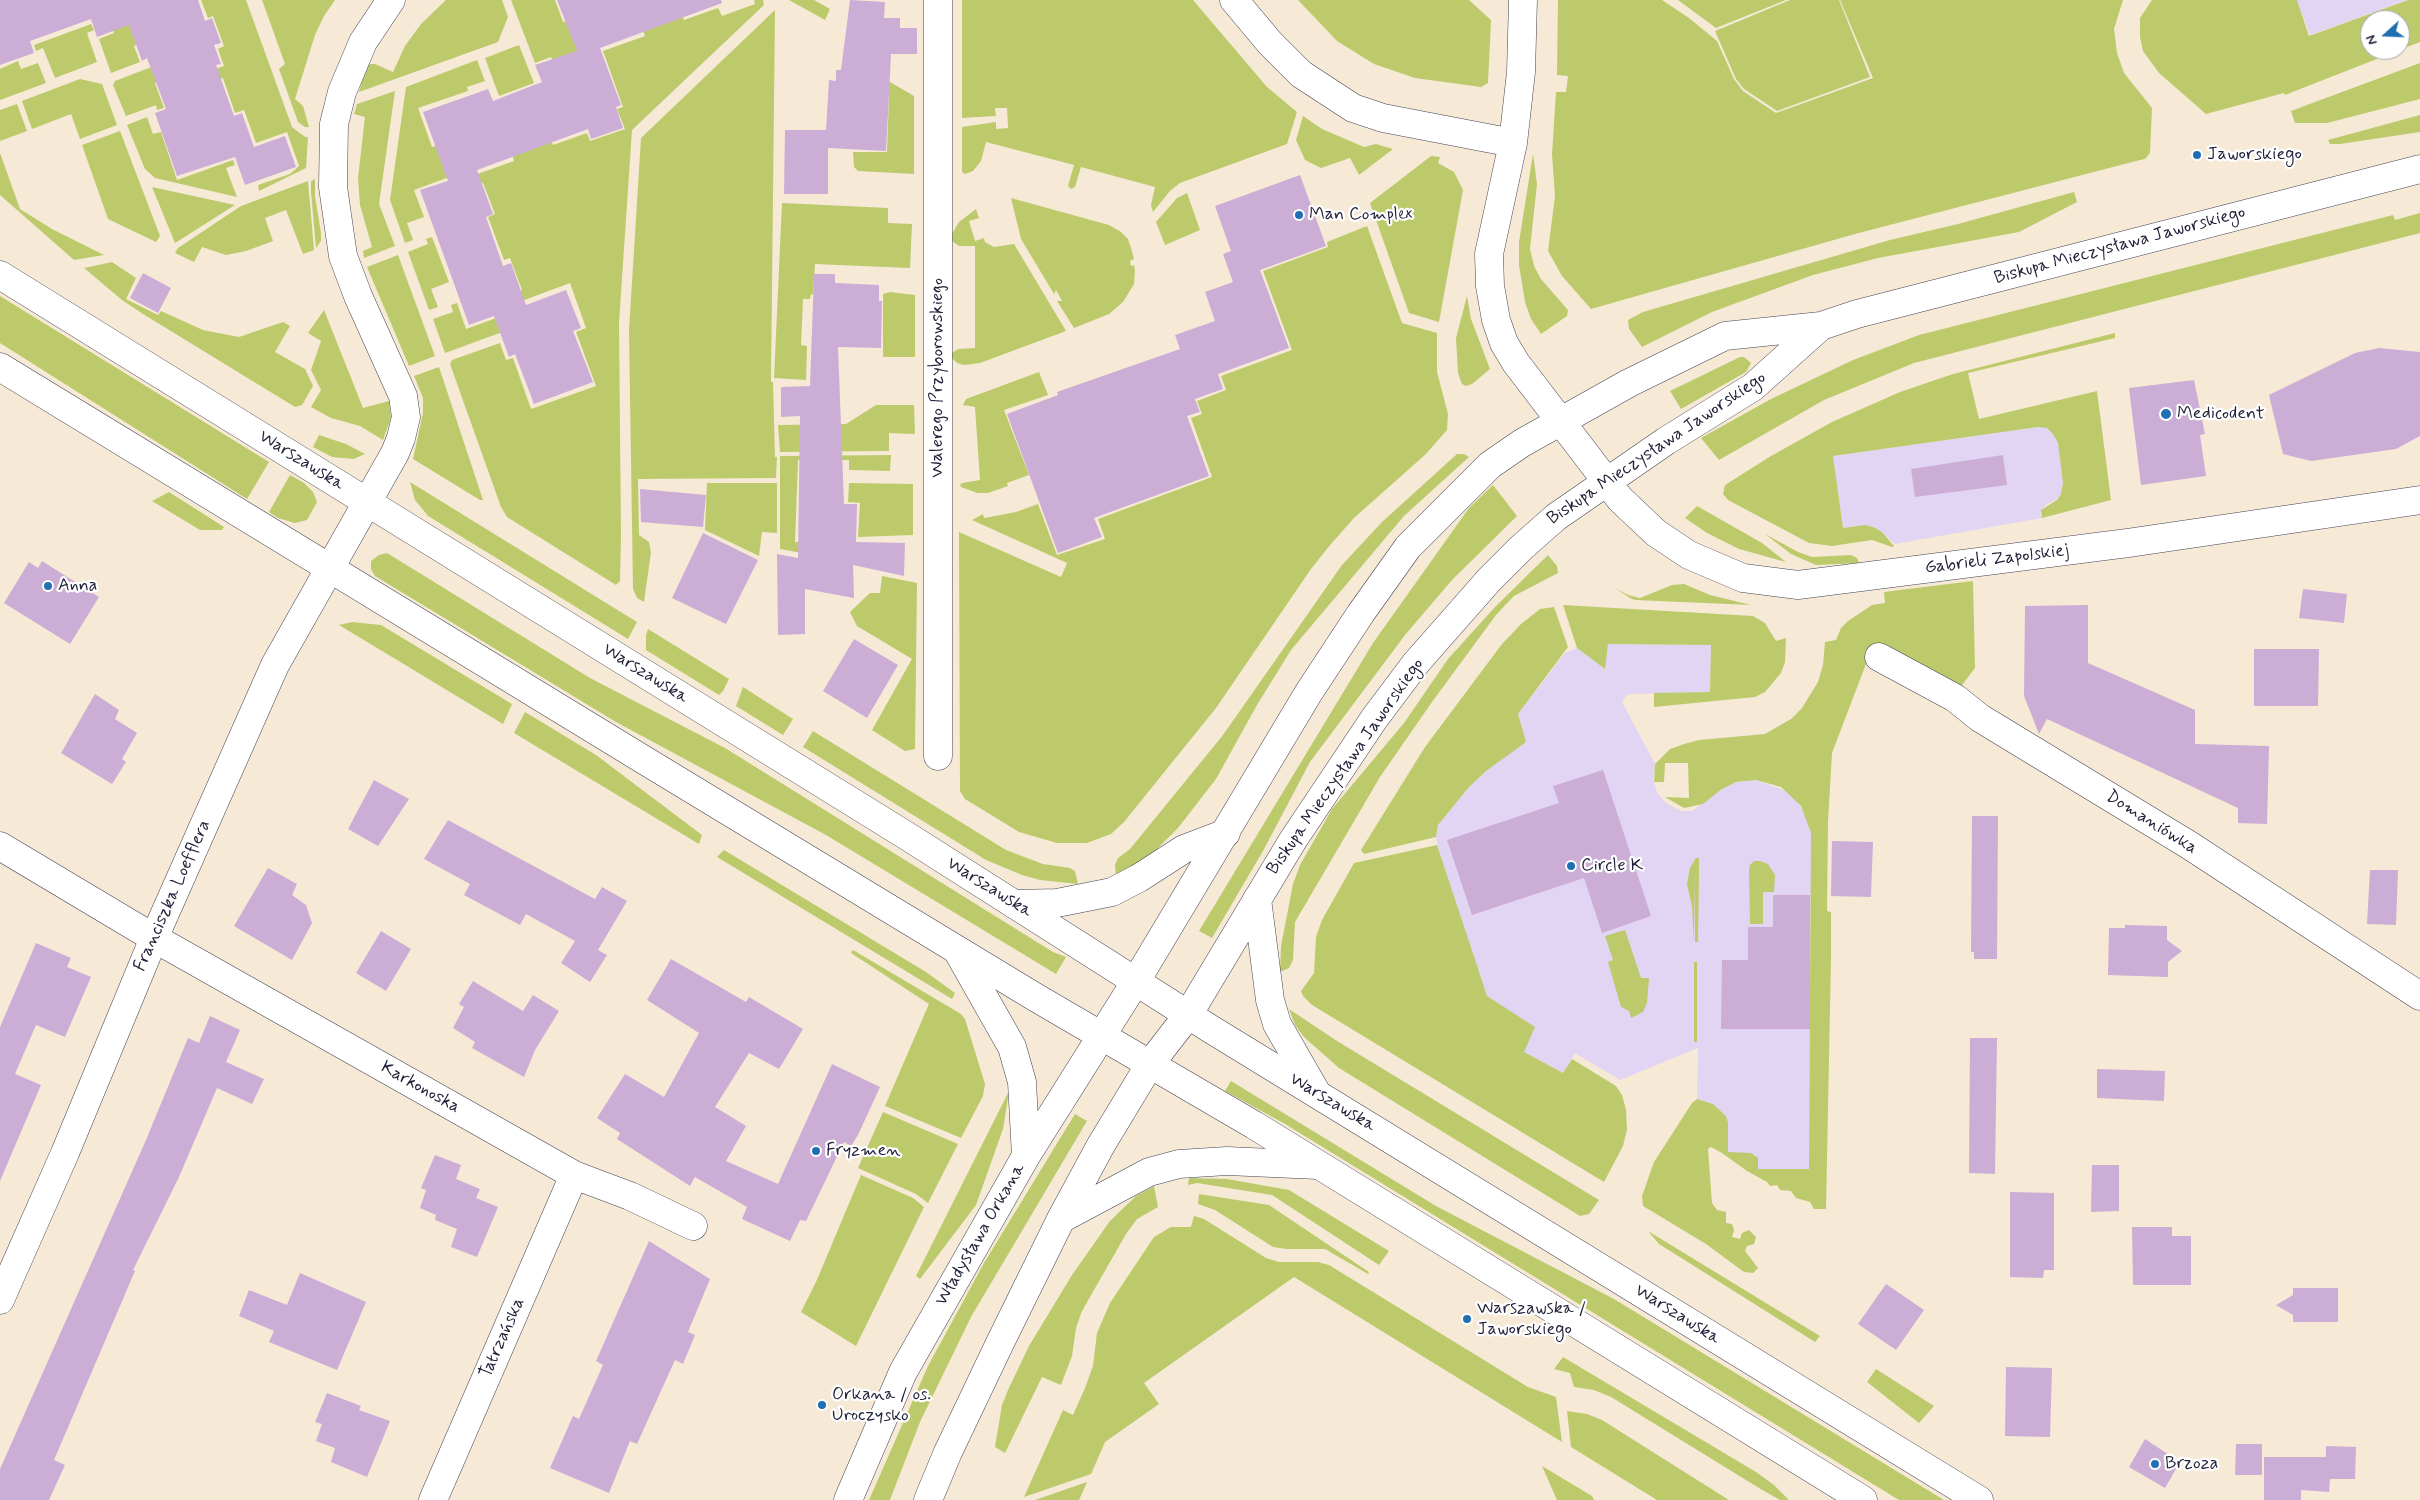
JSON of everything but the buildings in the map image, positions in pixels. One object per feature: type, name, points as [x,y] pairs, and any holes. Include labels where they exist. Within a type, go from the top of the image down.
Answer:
[{"type":"street","name":"Franciszka Loefflera","points":[[0,1300],[65,1153],[154,938],[275,666],[396,453],[406,416],[405,406],[396,377],[358,296],[342,256],[333,187],[333,138],[338,107],[363,42],[391,0]]},
{"type":"street","name":"Walerego Przyborowskiego","points":[[938,0],[938,756]]},
{"type":"street","points":[[1234,0],[1270,43],[1296,70],[1319,88],[1353,108],[1382,118],[1513,143]]},
{"type":"street","name":"Gabrieli Zapolskiej","points":[[1523,0],[1522,43],[1513,143],[1489,254],[1494,306],[1504,343],[1516,363],[1606,481],[1644,523],[1689,555],[1744,578],[1798,585],[2128,544],[2420,500]]},
{"type":"street","name":"Biskupa Mieczysława Jaworskiego","points":[[1136,981],[1319,676],[1408,547],[1490,464],[1561,421],[1645,375],[1725,336],[1821,326],[1857,314],[2420,169]]},
{"type":"street","name":"Warszawska","points":[[0,275],[1014,904],[1188,1015],[1979,1500]]},
{"type":"street","name":"Biskupa Mieczysława Jaworskiego","points":[[1150,1064],[1188,1015],[1257,899],[1374,719],[1422,656],[1462,609],[1521,548],[1556,517],[1606,481],[1753,388],[1821,326]]},
{"type":"street","points":[[0,367],[957,950],[1318,1165],[1863,1500]]},
{"type":"street","name":"Domaniówka","points":[[1878,657],[1955,698],[1980,718],[2189,845],[2420,996]]},
{"type":"street","points":[[1014,904],[1057,904],[1112,892],[1140,878],[1184,849],[1226,833]]},
{"type":"street","name":"Karkonoska","points":[[0,846],[154,938],[574,1175],[630,1196],[693,1226]]},
{"type":"street","points":[[1257,899],[1270,1000],[1277,1024],[1316,1092]]},
{"type":"street","points":[[957,950],[1012,1047],[1022,1082],[1026,1156]]},
{"type":"street","name":"Władysława Orkana","points":[[848,1500],[903,1372],[1026,1156],[1136,981]]},
{"type":"street","points":[[928,1500],[948,1452],[1061,1219],[1101,1145],[1150,1064]]},
{"type":"street","points":[[1061,1219],[1149,1172],[1179,1164],[1209,1161],[1318,1165]]},
{"type":"street","name":"Tatrzańska","points":[[433,1500],[574,1175]]},
{"type":"shaded area","points":[[2297,0],[2407,0],[2379,10],[2360,10],[2360,17],[2310,35]]},
{"type":"shaded area","points":[[2038,427],[2047,428],[2058,443],[2063,483],[2061,494],[2056,500],[2045,505],[2040,513],[2042,518],[1895,544],[1882,532],[1865,525],[1843,528],[1833,456]]},
{"type":"shaded area","name":"Circle K","points":[[1608,644],[1711,645],[1710,692],[1631,694],[1627,695],[1622,702],[1655,764],[1653,779],[1657,792],[1666,803],[1681,811],[1692,811],[1731,783],[1756,780],[1786,791],[1796,800],[1806,816],[1811,833],[1809,1169],[1758,1169],[1758,1161],[1728,1152],[1726,1116],[1713,1104],[1697,1099],[1698,1048],[1620,1080],[1575,1053],[1563,1073],[1524,1052],[1503,1008],[1487,996],[1481,982],[1438,849],[1436,837],[1438,825],[1469,787],[1486,771],[1518,714],[1565,653],[1577,648],[1605,669]]},
{"type":"green space","points":[[201,0],[246,0],[292,127],[305,137],[308,137],[306,168],[259,191],[258,185],[290,174],[299,166],[287,132],[256,143],[244,110],[235,113],[223,78],[217,80],[213,70],[224,66],[218,49],[224,46],[213,16],[208,18]]},
{"type":"green space","points":[[262,0],[335,0],[324,16],[315,35],[295,99],[303,106],[309,127],[305,127],[298,122],[279,69],[285,64]]},
{"type":"green space","points":[[446,0],[502,0],[508,17],[498,42],[359,92],[367,64],[375,64],[393,72],[405,46],[421,24]]},
{"type":"green space","points":[[511,0],[555,0],[563,22],[571,20],[583,53],[554,64],[551,57],[535,63]]},
{"type":"green space","points":[[754,0],[763,0],[764,5],[632,130],[619,323],[621,536],[620,581],[616,585],[507,517],[501,507],[450,364],[452,360],[500,343],[506,360],[513,358],[531,409],[596,386],[576,332],[586,328],[570,283],[519,302],[516,292],[522,290],[510,258],[504,260],[488,217],[495,214],[483,183],[476,185],[472,176],[514,161],[512,154],[551,140],[553,145],[587,133],[590,141],[625,129],[617,109],[623,107],[603,51],[645,36],[642,27],[681,13],[684,20],[718,8],[722,16],[755,4]]},
{"type":"green space","points":[[789,0],[814,0],[830,9],[825,20]]},
{"type":"green space","points":[[962,0],[1193,0],[1267,87],[1297,112],[1287,144],[1180,183],[1170,191],[1153,212],[1151,205],[1155,187],[1081,167],[1075,187],[1071,189],[1068,186],[1074,165],[986,142],[981,161],[973,171],[965,174],[962,172],[962,127],[996,122],[996,129],[1008,128],[1007,108],[995,108],[996,116],[962,118]]},
{"type":"green space","points":[[1298,0],[1469,0],[1491,20],[1488,83],[1481,87],[1415,78],[1374,64],[1337,41]]},
{"type":"green space","points":[[1558,0],[1662,0],[1689,18],[1717,41],[1734,79],[1743,91],[1776,113],[1873,78],[1840,0],[2123,0],[2114,29],[2117,53],[2124,73],[2152,108],[2150,153],[2145,159],[1855,234],[1591,309],[1562,276],[1548,251],[1555,196],[1552,154],[1556,92],[1566,92],[1568,76],[1557,75]]},
{"type":"green space","points":[[1678,0],[1786,0],[1716,28]]},
{"type":"green space","points":[[1790,0],[1839,0],[1870,77],[1777,111],[1744,89],[1736,79],[1715,31]]},
{"type":"green space","points":[[2152,0],[2297,0],[2309,36],[2360,17],[2360,60],[2374,60],[2285,95],[2284,93],[2206,114],[2159,73],[2143,51],[2140,37],[2140,18]]},
{"type":"green space","points":[[2408,0],[2420,0],[2420,42],[2410,46],[2410,10],[2380,10]]},
{"type":"green space","points":[[775,10],[771,382],[773,382],[775,457],[777,457],[776,478],[638,479],[639,535],[649,542],[651,552],[644,602],[637,598],[633,589],[629,330],[641,138]]},
{"type":"green space","points":[[144,15],[153,38],[134,46],[140,62],[111,73],[99,39],[114,33],[112,27]]},
{"type":"green space","points":[[91,24],[94,30],[87,33],[97,62],[55,78],[43,48],[36,51],[34,45]]},
{"type":"green space","points":[[519,45],[534,83],[499,96],[485,58]]},
{"type":"green space","points":[[477,60],[485,81],[467,87],[468,91],[418,108],[432,147],[441,144],[452,176],[414,190],[424,217],[407,223],[413,240],[405,243],[390,200],[406,87]]},
{"type":"green space","points":[[18,61],[21,69],[38,63],[46,83],[0,100],[0,69]]},
{"type":"green space","points":[[2420,63],[2420,99],[2327,123],[2295,123],[2291,111]]},
{"type":"green space","points":[[154,66],[167,78],[155,83],[164,108],[157,110],[156,105],[126,116],[113,85],[115,81]]},
{"type":"green space","points":[[80,79],[102,84],[117,125],[80,139],[71,114],[32,129],[22,101]]},
{"type":"green space","points":[[885,79],[914,96],[914,174],[858,171],[854,167],[853,152],[887,152],[889,95]]},
{"type":"green space","points":[[395,91],[379,204],[395,246],[364,258],[363,251],[372,247],[360,205],[358,178],[365,117],[354,114],[357,104]]},
{"type":"green space","points":[[17,104],[27,131],[0,141],[0,110]]},
{"type":"green space","points":[[2420,115],[2420,132],[2340,144],[2330,144],[2328,140]]},
{"type":"green space","points":[[1303,116],[1322,129],[1364,147],[1376,144],[1393,149],[1359,175],[1350,158],[1321,168],[1305,160],[1296,140]]},
{"type":"green space","points":[[147,117],[153,134],[161,132],[177,180],[233,160],[235,165],[226,168],[237,197],[155,178],[145,169],[127,125]]},
{"type":"green space","points":[[120,131],[160,236],[156,242],[108,219],[82,145]]},
{"type":"green space","points":[[0,153],[20,209],[52,229],[104,255],[74,260],[0,195]]},
{"type":"green space","points":[[1533,154],[1537,184],[1530,249],[1534,266],[1541,279],[1568,310],[1567,316],[1541,334],[1531,319],[1525,302],[1519,265],[1519,242]]},
{"type":"green space","points":[[1431,156],[1440,157],[1438,163],[1454,172],[1463,190],[1439,322],[1409,313],[1370,203]]},
{"type":"green space","points":[[315,179],[315,196],[321,233],[321,241],[316,248],[311,192],[311,181]]},
{"type":"green space","points":[[308,181],[314,250],[303,254],[286,210],[265,218],[273,241],[246,251],[226,255],[202,247],[194,262],[175,253],[178,248],[241,206]]},
{"type":"green space","points":[[152,187],[235,205],[175,243]]},
{"type":"green space","points":[[2074,192],[2077,202],[2019,232],[1878,258],[1813,275],[1712,312],[1642,347],[1629,329],[1628,320],[1643,312],[1890,240],[1958,224]]},
{"type":"green space","points":[[1187,193],[1200,230],[1165,245],[1156,222],[1177,198]]},
{"type":"green space","points":[[1011,198],[1109,225],[1121,232],[1128,239],[1134,259],[1130,261],[1131,266],[1134,265],[1135,271],[1134,284],[1123,302],[1109,314],[1074,328],[1057,301],[1062,301],[1056,290],[1054,294],[1021,239]]},
{"type":"green space","points":[[782,203],[888,208],[888,223],[912,224],[910,268],[815,264],[813,295],[811,294],[810,299],[803,299],[801,345],[807,346],[806,380],[774,378]]},
{"type":"green space","points":[[976,209],[979,218],[969,221],[975,241],[984,238],[985,242],[994,247],[1014,244],[1066,331],[980,363],[964,365],[957,363],[949,355],[958,349],[975,348],[975,246],[959,246],[949,239],[959,222]]},
{"type":"green space","points":[[2420,213],[2420,233],[1914,363],[1824,400],[1719,460],[1701,438],[1771,399],[1853,360],[1919,335],[2393,215],[2395,220]]},
{"type":"green space","points":[[1367,226],[1402,323],[1437,333],[1437,372],[1448,414],[1447,430],[1426,454],[1354,518],[1331,544],[1311,569],[1216,708],[1124,822],[1111,834],[1087,843],[1057,843],[1019,832],[965,799],[960,791],[959,532],[1061,577],[1067,563],[972,520],[983,514],[984,518],[1016,512],[1038,504],[1057,555],[1105,539],[1098,519],[1212,477],[1191,418],[1202,414],[1197,401],[1226,390],[1221,376],[1292,350],[1263,271],[1328,247],[1327,242]]},
{"type":"green space","points":[[432,237],[449,282],[431,289],[438,307],[429,310],[408,252],[428,244],[426,239]]},
{"type":"green space","points":[[398,255],[435,356],[409,366],[367,267]]},
{"type":"green space","points":[[112,262],[136,278],[126,299],[158,315],[161,311],[203,330],[239,337],[283,322],[290,326],[275,352],[305,369],[313,386],[302,405],[295,407],[143,314],[122,300],[84,268]]},
{"type":"green space","points":[[890,292],[915,295],[915,357],[883,357],[883,294]]},
{"type":"green space","points":[[0,296],[269,462],[247,499],[0,343]]},
{"type":"green space","points":[[1467,296],[1471,319],[1490,369],[1472,384],[1466,386],[1462,384],[1458,373],[1456,338]]},
{"type":"green space","points":[[457,303],[466,329],[510,313],[508,330],[445,353],[433,319],[453,312],[451,305]]},
{"type":"green space","points":[[324,310],[363,408],[389,401],[391,418],[383,440],[360,426],[331,418],[311,407],[321,390],[311,370],[321,341],[308,333]]},
{"type":"green space","points":[[2115,333],[2115,338],[1968,373],[1979,419],[2097,391],[2111,500],[2042,518],[2041,510],[2057,500],[2061,494],[2063,483],[2058,443],[2047,428],[2038,427],[1833,456],[1843,528],[1865,525],[1873,527],[1882,532],[1894,546],[1892,547],[1872,540],[1832,546],[1809,543],[1728,500],[1723,494],[1725,485],[1771,456],[1832,422],[1900,392],[1953,374]]},
{"type":"green space","points":[[1740,357],[1744,357],[1751,363],[1746,372],[1681,409],[1670,391]]},
{"type":"green space","points":[[439,367],[483,500],[480,500],[413,459],[423,413],[423,398],[414,376]]},
{"type":"green space","points":[[1039,372],[1048,395],[1004,410],[1029,475],[1007,483],[1008,486],[988,493],[977,493],[961,487],[962,483],[980,480],[975,407],[963,405],[966,399]]},
{"type":"green space","points":[[876,405],[914,405],[915,434],[889,433],[889,451],[780,452],[778,425],[846,424]]},
{"type":"green space","points":[[319,435],[346,444],[365,454],[354,459],[332,457],[313,447]]},
{"type":"green space","points":[[1457,454],[1464,454],[1469,457],[1404,516],[1291,650],[1257,705],[1216,779],[1178,828],[1151,855],[1116,876],[1115,865],[1118,858],[1130,849],[1223,735],[1342,565],[1382,522]]},
{"type":"green space","points":[[891,455],[890,471],[849,470],[849,460],[798,460],[795,542],[851,543],[851,562],[780,549],[780,456]]},
{"type":"green space","points":[[290,475],[304,483],[313,492],[317,502],[307,520],[295,523],[278,518],[269,512]]},
{"type":"green space","points":[[410,482],[637,622],[628,639],[428,516],[415,500]]},
{"type":"green space","points":[[707,483],[777,483],[777,533],[762,532],[759,556],[705,530]]},
{"type":"green space","points":[[849,483],[913,484],[913,535],[858,537],[860,503],[848,502]]},
{"type":"green space","points":[[1493,485],[1517,516],[1452,580],[1405,635],[1310,762],[1263,851],[1212,938],[1199,931],[1373,643],[1469,508]]},
{"type":"green space","points":[[169,492],[224,527],[222,530],[200,530],[152,501]]},
{"type":"green space","points":[[1697,506],[1762,543],[1786,562],[1739,549],[1707,533],[1685,518]]},
{"type":"green space","points":[[1765,534],[1798,552],[1812,557],[1851,555],[1857,558],[1859,563],[1816,565],[1791,554]]},
{"type":"green space","points":[[387,553],[590,678],[725,748],[1053,952],[1066,957],[1056,974],[826,835],[616,722],[375,576],[371,569],[371,561],[379,555]]},
{"type":"green space","points":[[1548,555],[1557,566],[1558,573],[1514,596],[1496,615],[1380,777],[1295,922],[1293,960],[1289,968],[1280,972],[1281,946],[1293,884],[1300,865],[1332,809],[1404,723],[1448,659],[1495,607]]},
{"type":"green space","points":[[882,576],[917,583],[915,749],[905,751],[872,730],[912,659],[857,626],[850,612],[870,593],[880,593]]},
{"type":"green space","points":[[1973,581],[1975,668],[1959,689],[1876,644],[1866,664],[1832,753],[1828,822],[1827,911],[1831,912],[1831,958],[1826,1209],[1814,1209],[1810,1202],[1796,1198],[1791,1191],[1780,1190],[1777,1185],[1770,1186],[1767,1182],[1747,1171],[1722,1153],[1711,1147],[1708,1149],[1712,1203],[1717,1210],[1726,1212],[1726,1223],[1732,1224],[1734,1230],[1732,1237],[1740,1239],[1742,1233],[1749,1230],[1756,1237],[1754,1244],[1747,1246],[1745,1251],[1758,1268],[1753,1273],[1744,1272],[1706,1244],[1643,1206],[1642,1196],[1654,1162],[1692,1103],[1697,1099],[1713,1104],[1726,1116],[1728,1123],[1728,1152],[1751,1153],[1758,1158],[1758,1169],[1809,1169],[1811,833],[1801,806],[1781,787],[1756,780],[1736,782],[1722,789],[1703,804],[1684,808],[1665,797],[1689,798],[1688,763],[1665,763],[1664,782],[1654,782],[1655,764],[1670,749],[1684,744],[1699,740],[1765,734],[1791,719],[1802,708],[1818,682],[1823,665],[1825,642],[1836,640],[1841,628],[1848,621],[1872,605],[1885,603],[1884,592]]},
{"type":"green space","points":[[1684,584],[1710,595],[1751,605],[1635,600],[1615,588],[1628,595],[1640,598],[1672,585]]},
{"type":"green space","points":[[1563,605],[1753,616],[1765,623],[1776,641],[1786,638],[1785,662],[1781,673],[1765,692],[1755,697],[1654,707],[1654,693],[1710,692],[1711,645],[1608,644],[1605,669],[1577,648]]},
{"type":"green space","points":[[1554,607],[1568,647],[1518,714],[1526,742],[1486,771],[1469,787],[1438,825],[1436,837],[1364,854],[1361,850],[1425,747],[1502,644],[1521,624],[1540,609]]},
{"type":"green space","points":[[352,622],[381,625],[512,704],[503,724],[339,625]]},
{"type":"green space","points":[[648,629],[729,679],[723,691],[719,695],[646,650]]},
{"type":"green space","points":[[743,687],[793,719],[783,735],[736,706]]},
{"type":"green space","points":[[525,712],[596,755],[702,835],[699,844],[514,733]]},
{"type":"green space","points":[[813,731],[1006,850],[1043,864],[1070,868],[1075,871],[1078,884],[1040,880],[1022,875],[986,860],[803,747]]},
{"type":"green space","points":[[1437,845],[1487,996],[1535,1027],[1524,1052],[1563,1073],[1572,1059],[1616,1086],[1622,1095],[1626,1110],[1627,1129],[1623,1146],[1604,1182],[1312,1005],[1303,996],[1301,991],[1314,973],[1316,937],[1322,920],[1354,863]]},
{"type":"green space","points":[[724,850],[926,972],[955,993],[952,999],[717,857]]},
{"type":"green space","points":[[1696,858],[1699,858],[1698,942],[1695,942],[1694,869],[1694,942],[1692,906],[1687,884],[1690,868]]},
{"type":"green space","points":[[1754,861],[1768,864],[1775,875],[1774,892],[1763,892],[1763,924],[1750,924],[1749,870],[1750,865]]},
{"type":"green space","points":[[1625,930],[1641,978],[1649,978],[1647,1003],[1643,1012],[1631,1018],[1629,1011],[1621,1007],[1608,962],[1613,960],[1605,936]]},
{"type":"green space","points":[[853,950],[961,1014],[965,1019],[985,1084],[983,1096],[961,1138],[885,1106],[929,1004],[851,953]]},
{"type":"green space","points":[[1694,962],[1697,962],[1697,1042],[1694,1042]]},
{"type":"green space","points":[[1289,1009],[1337,1041],[1599,1200],[1589,1214],[1580,1216],[1339,1068],[1304,1037],[1295,1025]]},
{"type":"green space","points":[[1231,1081],[1436,1206],[1614,1299],[1944,1500],[1899,1500],[1285,1124],[1225,1091]]},
{"type":"green space","points":[[1009,1091],[1003,1129],[976,1205],[920,1279],[916,1276]]},
{"type":"green space","points":[[883,1112],[958,1144],[928,1203],[916,1194],[858,1168]]},
{"type":"green space","points":[[1075,1114],[1087,1121],[971,1317],[920,1422],[890,1500],[869,1500],[928,1366],[984,1263]]},
{"type":"green space","points":[[861,1175],[913,1198],[924,1207],[856,1346],[801,1312],[816,1282]]},
{"type":"green space","points":[[1189,1178],[1227,1179],[1289,1190],[1389,1251],[1379,1265],[1272,1195],[1197,1183],[1188,1185]]},
{"type":"green space","points":[[1154,1186],[1158,1207],[1137,1219],[1126,1234],[1082,1311],[1076,1328],[1072,1356],[1061,1385],[1042,1377],[1005,1453],[995,1447],[1002,1405],[1029,1346],[1072,1275],[1110,1221],[1136,1196]]},
{"type":"green space","points":[[1199,1194],[1269,1205],[1369,1272],[1368,1274],[1325,1249],[1273,1247],[1215,1210],[1198,1204]]},
{"type":"green space","points":[[1194,1216],[1204,1219],[1266,1258],[1279,1262],[1318,1262],[1329,1265],[1528,1387],[1556,1397],[1562,1442],[1294,1277],[1144,1383],[1159,1404],[1105,1442],[1091,1474],[1024,1497],[1063,1410],[1073,1415],[1085,1388],[1093,1366],[1097,1333],[1110,1303],[1154,1237],[1171,1227],[1191,1227]]},
{"type":"green space","points":[[1648,1231],[1820,1336],[1815,1342],[1659,1244]]},
{"type":"green space","points":[[1563,1357],[1756,1472],[1774,1485],[1789,1500],[1780,1500],[1759,1488],[1611,1397],[1594,1390],[1574,1387],[1570,1373],[1554,1369]]},
{"type":"green space","points":[[1876,1369],[1934,1406],[1919,1423],[1867,1382]]},
{"type":"green space","points":[[1567,1411],[1587,1414],[1602,1420],[1729,1500],[1657,1500],[1571,1447]]},
{"type":"green space","points":[[1542,1466],[1592,1496],[1594,1500],[1557,1500]]},
{"type":"green space","points":[[1087,1482],[1079,1500],[1035,1500]]},
{"type":"place","name":"Jaworskiego","points":[[2197,155]]},
{"type":"place","name":"Man Complex","points":[[1299,215]]},
{"type":"place","name":"Medicodent","points":[[2166,414]]},
{"type":"place","name":"Anna","points":[[48,586]]},
{"type":"place","name":"Circle K","points":[[1571,866]]},
{"type":"place","name":"Fryzmen","points":[[816,1151]]},
{"type":"place","name":"Warszawska / Jaworskiego","points":[[1467,1319]]},
{"type":"place","name":"Orkana / os. Uroczysko","points":[[822,1405]]},
{"type":"place","name":"Brzoza","points":[[2155,1464]]}]
